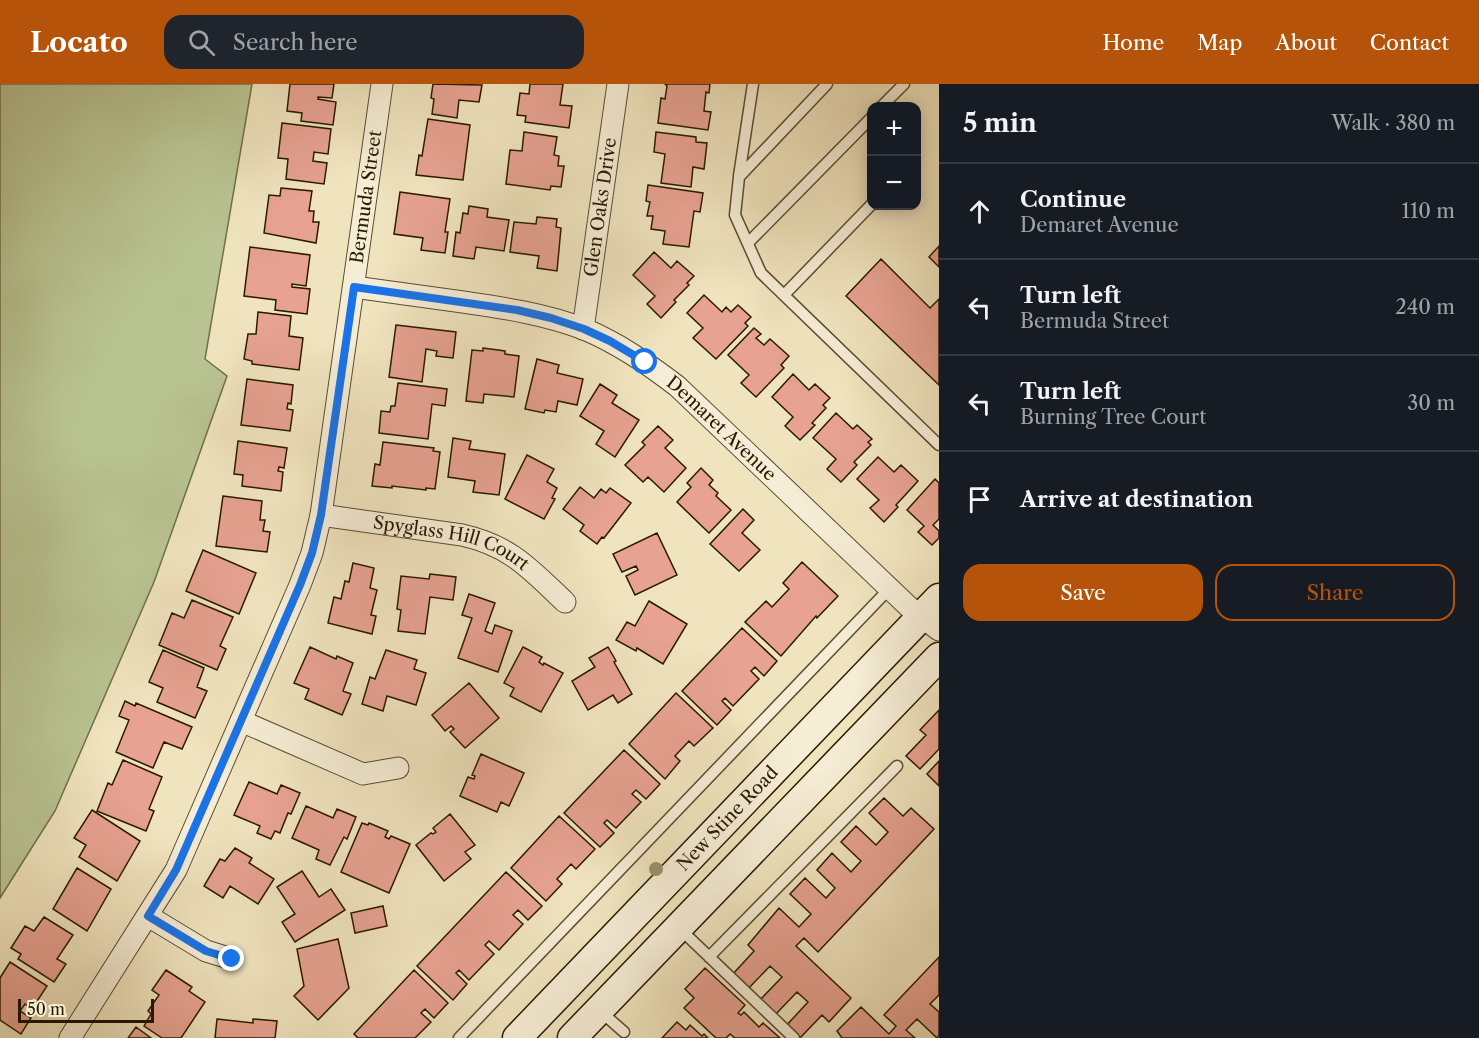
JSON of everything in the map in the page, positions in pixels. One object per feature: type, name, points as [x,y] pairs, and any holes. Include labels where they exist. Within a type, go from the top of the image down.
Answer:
[{"type":"main road","name":"New Stine Road","points":[[517,1038],[933,615]]},
{"type":"main road","points":[[572,1038],[939,657]]},
{"type":"street","name":"Bermuda Street","points":[[70,1038],[176,870],[312,553],[321,515],[382,84]]},
{"type":"street","name":"Glen Oaks Drive","points":[[584,329],[618,84]]},
{"type":"street","name":"Demaret Avenue","points":[[354,287],[517,310],[551,318],[610,341],[645,362],[677,386],[890,588],[933,615]]},
{"type":"street","name":"Spyglass Hill Court","points":[[321,515],[483,540],[521,560],[565,602]]},
{"type":"street","points":[[241,721],[363,774],[398,768]]},
{"type":"street","points":[[148,916],[206,951],[232,959]]},
{"type":"lane","points":[[753,84],[735,215],[762,273],[939,445]]},
{"type":"lane","points":[[739,177],[828,84]]},
{"type":"lane","points":[[886,102],[904,84]]},
{"type":"lane","points":[[748,243],[867,125]]},
{"type":"lane","points":[[784,295],[867,209]]},
{"type":"lane","points":[[459,1038],[890,588]]},
{"type":"lane","points":[[709,957],[897,765]]},
{"type":"lane","points":[[678,928],[794,1038]]},
{"type":"lane","points":[[599,1010],[624,1036]]},
{"type":"green space","points":[[0,84],[252,84],[205,359],[227,376],[154,582],[55,811],[0,898]]},
{"type":"building","points":[[290,84],[334,84],[332,98],[318,97],[318,99],[336,102],[333,125],[301,121],[302,113],[287,111]]},
{"type":"building","points":[[433,84],[482,85],[479,102],[459,100],[457,118],[432,114]]},
{"type":"building","points":[[530,84],[563,84],[560,105],[572,106],[569,128],[525,122],[526,116],[517,115],[520,93],[529,94]]},
{"type":"building","points":[[665,84],[710,84],[709,93],[706,92],[704,111],[711,112],[708,130],[658,123],[661,98],[665,99],[667,86]]},
{"type":"building","points":[[428,119],[470,125],[463,180],[416,175],[419,155],[422,156]]},
{"type":"building","points":[[282,123],[331,129],[328,154],[314,152],[313,161],[327,163],[324,184],[286,179],[288,159],[278,158]]},
{"type":"building","points":[[524,132],[557,137],[554,155],[559,156],[558,166],[564,166],[561,187],[551,186],[550,190],[506,184],[510,150],[522,151]]},
{"type":"building","points":[[656,132],[696,137],[696,142],[707,143],[704,169],[693,167],[691,187],[661,183],[665,154],[654,152]]},
{"type":"building","points":[[648,185],[703,193],[700,212],[694,211],[689,247],[663,244],[665,231],[651,229],[653,216],[647,216],[650,202],[646,201]]},
{"type":"building","points":[[281,188],[312,191],[309,211],[314,211],[313,222],[319,222],[316,243],[264,233],[269,195],[280,196]]},
{"type":"building","points":[[400,192],[450,199],[445,232],[448,232],[445,253],[421,250],[423,238],[394,234]]},
{"type":"building","points":[[469,206],[488,209],[487,217],[509,220],[504,251],[476,247],[474,259],[453,256],[456,232],[460,233],[463,213],[468,214]]},
{"type":"building","points":[[537,217],[557,219],[556,227],[561,228],[557,271],[537,268],[539,256],[510,252],[514,222],[536,224]]},
{"type":"building","points":[[939,246],[939,267],[929,257]]},
{"type":"building","points":[[250,247],[310,255],[306,286],[292,284],[292,287],[310,289],[307,314],[275,310],[276,300],[244,296]]},
{"type":"building","points":[[654,252],[671,268],[677,261],[694,276],[687,283],[689,285],[674,300],[676,302],[661,318],[647,304],[655,296],[633,275]]},
{"type":"building","points":[[881,259],[930,308],[939,299],[939,385],[846,296]]},
{"type":"building","points":[[704,295],[722,312],[726,307],[731,312],[738,305],[751,317],[745,323],[748,326],[716,359],[693,338],[703,328],[687,313]]},
{"type":"building","points":[[258,312],[291,316],[289,336],[303,338],[299,370],[252,364],[252,361],[244,359],[248,334],[256,334]]},
{"type":"building","points":[[396,325],[456,332],[453,358],[436,356],[437,351],[426,349],[422,382],[389,377]]},
{"type":"building","points":[[754,328],[761,334],[756,338],[764,345],[770,339],[789,356],[781,365],[784,368],[756,397],[741,383],[749,375],[728,355]]},
{"type":"building","points":[[483,348],[505,351],[505,354],[519,356],[514,397],[484,394],[483,403],[466,401],[472,350],[483,351]]},
{"type":"building","points":[[537,359],[559,365],[557,373],[583,379],[577,405],[558,401],[556,412],[545,410],[544,413],[525,409]]},
{"type":"building","points":[[793,374],[809,390],[815,384],[830,398],[823,405],[826,408],[812,423],[815,425],[800,440],[785,426],[793,417],[772,397]]},
{"type":"building","points":[[247,379],[293,385],[291,404],[288,403],[287,409],[293,410],[290,431],[241,425]]},
{"type":"building","points":[[398,383],[447,389],[445,406],[432,404],[428,439],[379,433],[381,411],[390,412],[391,406],[395,406]]},
{"type":"building","points":[[600,384],[617,395],[612,403],[639,420],[615,457],[596,444],[604,431],[580,416]]},
{"type":"building","points":[[836,413],[853,429],[857,425],[872,439],[868,442],[871,445],[854,462],[857,465],[841,482],[827,469],[836,459],[813,438]]},
{"type":"building","points":[[658,426],[673,440],[665,448],[686,468],[664,492],[648,477],[643,482],[625,465],[645,445],[642,442]]},
{"type":"building","points":[[453,438],[471,441],[469,449],[505,454],[499,495],[473,492],[475,481],[448,477]]},
{"type":"building","points":[[238,441],[287,448],[284,468],[279,467],[278,471],[283,472],[281,491],[242,486],[243,475],[234,474]]},
{"type":"building","points":[[383,442],[434,448],[433,451],[440,452],[435,489],[372,486],[375,464],[380,465]]},
{"type":"building","points":[[527,455],[554,469],[547,482],[557,488],[552,498],[555,499],[544,519],[505,499]]},
{"type":"building","points":[[878,457],[894,472],[901,465],[918,481],[884,522],[870,508],[879,500],[857,479]]},
{"type":"building","points":[[701,468],[713,480],[709,485],[718,493],[716,496],[731,510],[709,533],[677,502],[691,487],[687,483]]},
{"type":"building","points":[[935,479],[939,483],[939,519],[933,525],[939,531],[939,538],[932,545],[918,532],[924,526],[907,510]]},
{"type":"building","points":[[580,487],[594,498],[601,489],[606,493],[610,488],[631,503],[597,544],[580,531],[584,525],[563,509]]},
{"type":"building","points":[[223,496],[262,501],[260,520],[265,520],[263,531],[270,532],[267,552],[216,546]]},
{"type":"building","points":[[743,509],[754,520],[742,533],[760,550],[739,571],[710,544]]},
{"type":"building","points":[[657,533],[677,575],[635,595],[626,576],[638,570],[636,566],[622,572],[613,554]]},
{"type":"building","points":[[203,550],[256,573],[239,614],[186,591]]},
{"type":"building","points":[[802,562],[838,596],[817,618],[816,616],[781,656],[745,622],[766,601],[772,607],[789,589],[783,583]]},
{"type":"building","points":[[353,563],[374,568],[370,588],[377,590],[371,615],[376,616],[372,634],[328,623],[334,597],[341,599],[345,581],[349,582]]},
{"type":"building","points":[[430,574],[456,577],[453,600],[430,597],[425,634],[398,631],[401,610],[397,609],[401,576],[429,579]]},
{"type":"building","points":[[469,594],[495,603],[485,631],[492,634],[495,625],[512,631],[498,672],[458,658],[472,618],[462,615]]},
{"type":"building","points":[[192,600],[233,617],[220,646],[226,649],[217,670],[159,645],[172,613],[184,618]]},
{"type":"building","points":[[649,601],[687,624],[663,664],[637,648],[636,651],[616,640],[627,622],[635,626]]},
{"type":"building","points":[[742,628],[777,661],[764,676],[755,667],[751,671],[759,679],[733,706],[725,698],[722,701],[731,710],[717,725],[682,691]]},
{"type":"building","points":[[310,647],[336,659],[337,656],[353,663],[343,691],[351,694],[342,715],[305,699],[309,689],[294,683]]},
{"type":"building","points":[[523,647],[542,657],[539,662],[543,665],[544,663],[563,673],[541,712],[510,696],[514,688],[504,683]]},
{"type":"building","points":[[608,647],[632,694],[618,703],[613,695],[588,710],[572,681],[595,667],[589,658]]},
{"type":"building","points":[[163,650],[204,668],[197,687],[207,691],[195,718],[157,702],[163,688],[149,682]]},
{"type":"building","points":[[386,650],[417,660],[414,669],[426,673],[416,705],[387,696],[383,711],[362,704],[370,677],[375,679]]},
{"type":"building","points":[[469,683],[499,718],[465,748],[450,732],[454,729],[451,726],[445,731],[432,715]]},
{"type":"building","points":[[676,693],[713,728],[694,746],[689,741],[675,756],[680,761],[665,779],[629,744]]},
{"type":"building","points":[[125,701],[135,706],[136,703],[192,727],[182,749],[164,742],[153,768],[116,752],[129,720],[119,716]]},
{"type":"building","points":[[939,710],[939,749],[920,769],[906,756],[926,735],[920,730]]},
{"type":"building","points":[[624,750],[660,784],[646,799],[636,790],[632,794],[641,802],[616,828],[607,820],[604,823],[614,833],[600,847],[564,813]]},
{"type":"building","points":[[481,754],[524,773],[509,806],[501,802],[497,812],[460,796],[468,777],[474,779],[475,776],[472,775]]},
{"type":"building","points":[[123,760],[162,777],[149,809],[154,811],[146,831],[97,811],[108,783],[112,785]]},
{"type":"building","points":[[939,761],[939,786],[927,774]]},
{"type":"building","points":[[249,782],[277,794],[281,785],[300,793],[280,833],[275,831],[271,839],[257,833],[260,826],[234,815]]},
{"type":"building","points":[[884,798],[903,816],[911,808],[934,829],[818,952],[804,938],[796,946],[851,998],[829,1022],[822,1015],[800,1038],[797,1038],[785,1027],[808,1002],[797,992],[774,1016],[759,1001],[782,977],[770,966],[747,990],[732,975],[754,951],[748,945],[779,908],[799,927],[811,914],[790,894],[805,878],[826,898],[835,888],[817,870],[832,853],[851,872],[861,861],[841,842],[856,826],[876,845],[888,832],[869,813]]},
{"type":"building","points":[[306,806],[333,818],[337,809],[356,817],[347,839],[344,837],[330,865],[316,859],[319,850],[292,838]]},
{"type":"building","points":[[92,810],[140,841],[117,881],[79,857],[86,845],[74,838]]},
{"type":"building","points":[[450,814],[475,845],[465,852],[471,859],[444,881],[416,845],[431,833],[436,832],[433,828]]},
{"type":"building","points":[[559,816],[595,849],[576,869],[571,864],[557,879],[562,884],[546,901],[511,868]]},
{"type":"building","points":[[362,823],[368,825],[369,823],[388,831],[385,837],[389,839],[391,836],[410,844],[389,893],[341,872]]},
{"type":"building","points":[[235,848],[252,858],[249,863],[274,879],[258,904],[230,886],[223,898],[204,886],[220,859],[225,861]]},
{"type":"building","points":[[77,868],[111,889],[87,931],[53,909]]},
{"type":"building","points":[[302,871],[319,897],[331,889],[345,910],[295,942],[282,922],[295,914],[277,887]]},
{"type":"building","points":[[506,872],[542,906],[528,920],[518,910],[513,915],[523,924],[499,950],[489,941],[485,945],[494,954],[469,980],[459,970],[456,973],[467,984],[453,1000],[417,966]]},
{"type":"building","points":[[383,906],[387,926],[355,933],[351,913]]},
{"type":"building","points":[[44,917],[73,935],[57,959],[66,964],[54,982],[18,959],[21,954],[11,948],[25,926],[34,931]]},
{"type":"building","points":[[338,939],[349,988],[318,1020],[294,996],[304,986],[297,949]]},
{"type":"building","points":[[939,957],[939,995],[930,1004],[939,1012],[937,1038],[917,1019],[906,1030],[915,1038],[842,1038],[837,1031],[861,1007],[889,1034],[896,1026],[884,1015]]},
{"type":"building","points":[[10,962],[47,986],[32,1009],[25,1004],[20,1011],[31,1018],[21,1034],[0,1020],[0,978]]},
{"type":"building","points":[[705,968],[745,1005],[738,1013],[741,1015],[744,1012],[759,1027],[763,1023],[780,1038],[735,1038],[730,1034],[726,1038],[716,1038],[684,1008],[694,998],[685,989]]},
{"type":"building","points":[[166,970],[192,987],[189,991],[205,1002],[181,1038],[162,1038],[144,1026],[151,1014],[148,1011],[159,995],[152,990]]},
{"type":"building","points":[[414,970],[448,1003],[434,1018],[425,1009],[421,1013],[431,1022],[415,1038],[358,1038],[354,1034]]},
{"type":"building","points":[[217,1019],[253,1023],[253,1019],[277,1021],[275,1038],[215,1038]]},
{"type":"building","points":[[677,1022],[686,1030],[690,1025],[702,1036],[704,1034],[708,1038],[662,1038]]},
{"type":"building","points":[[136,1027],[151,1038],[128,1038]]},
{"type":"route","points":[[232,959],[206,951],[148,916],[176,870],[312,553],[321,515],[354,287],[517,310],[551,318],[610,341],[645,362]]}]
